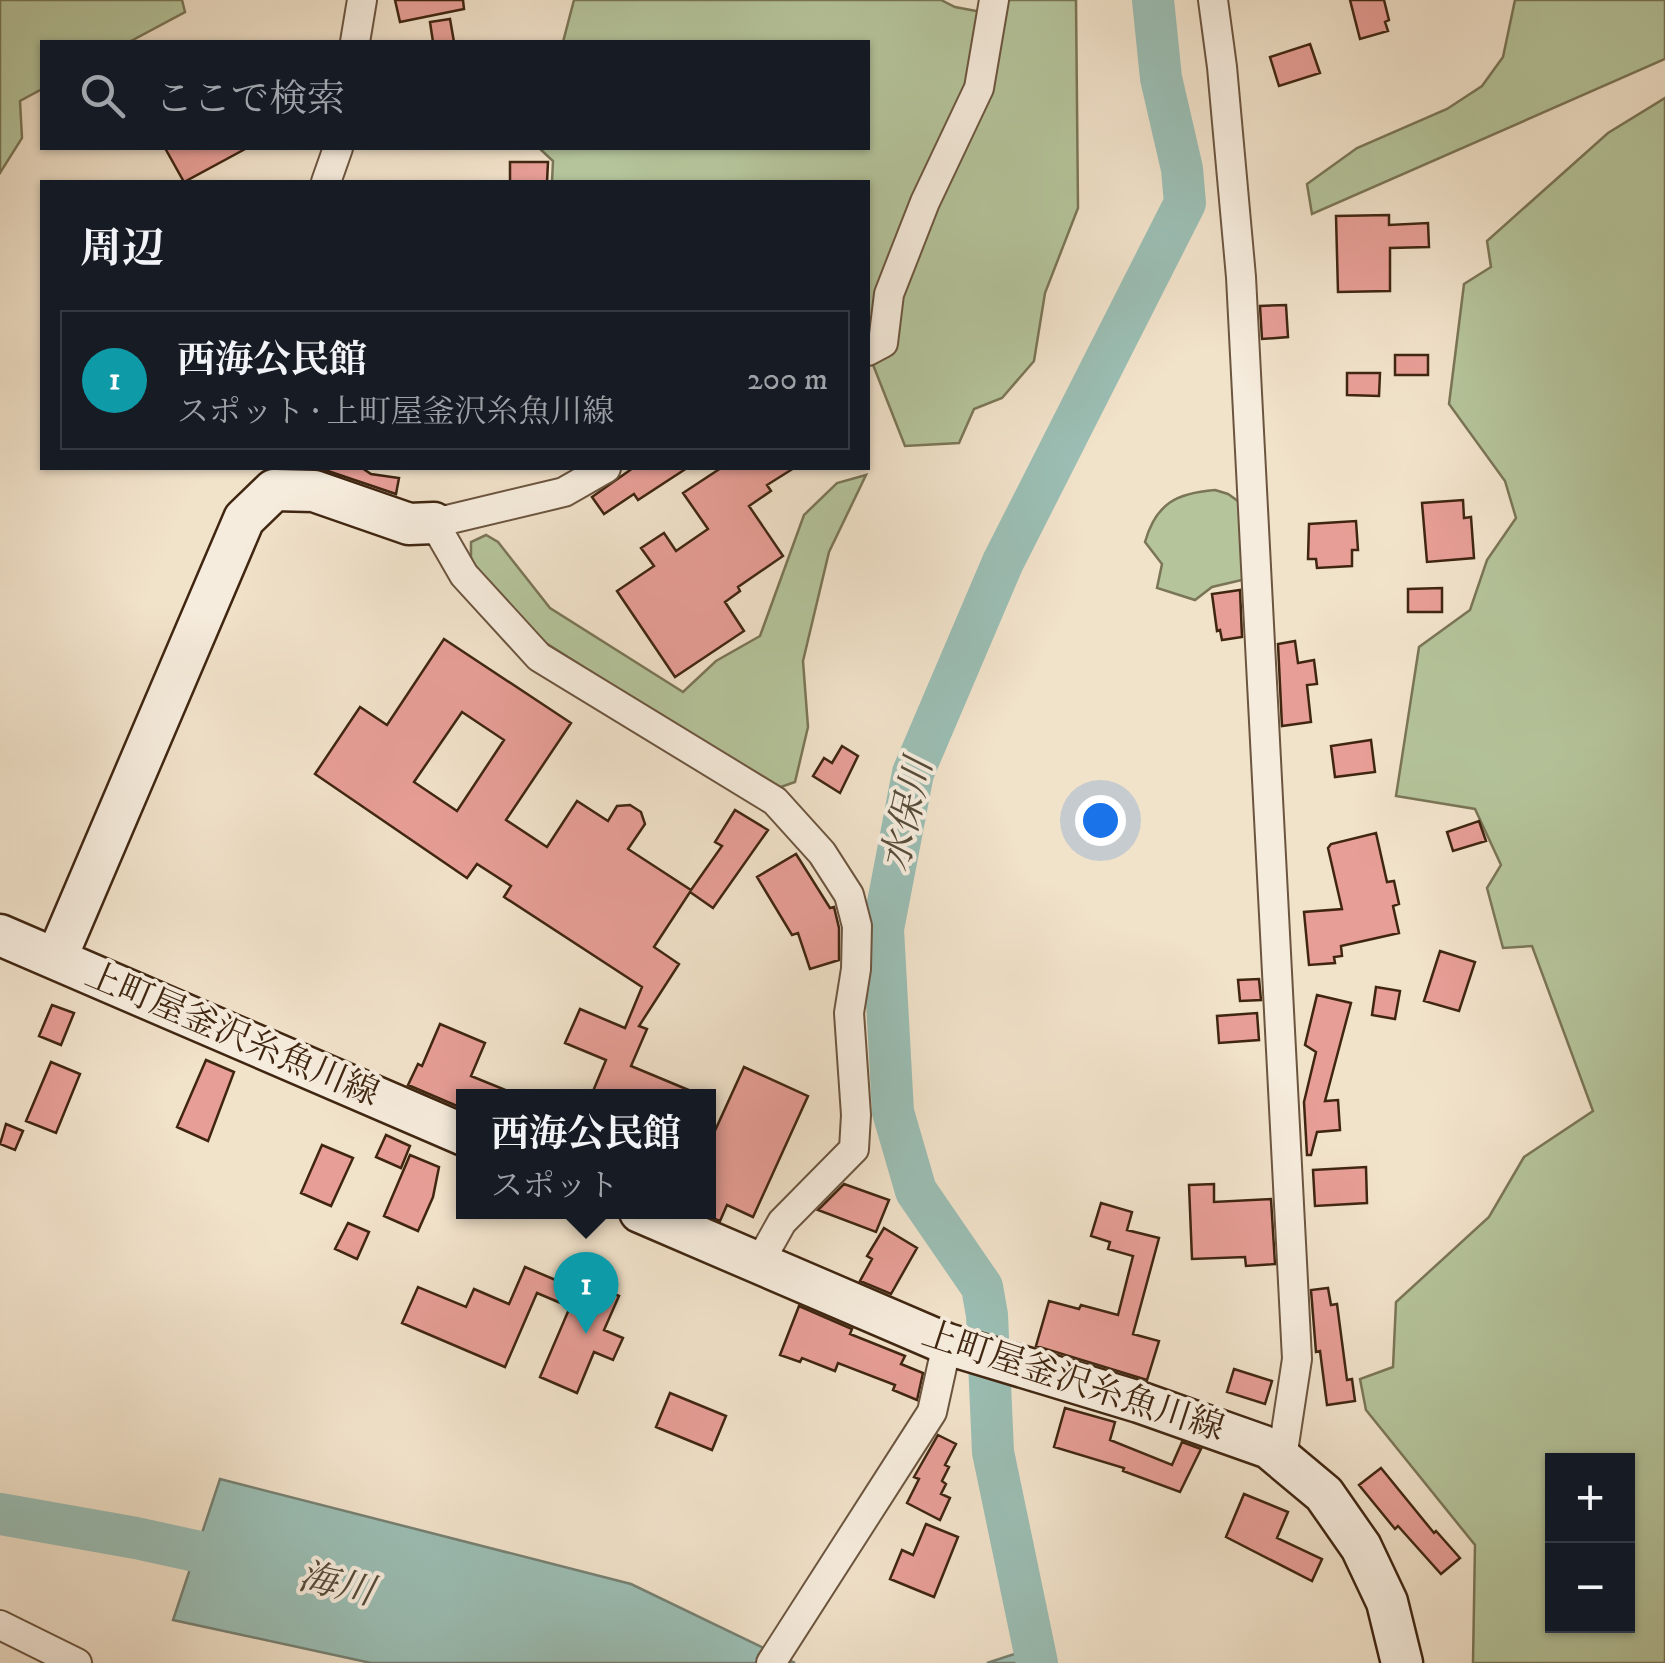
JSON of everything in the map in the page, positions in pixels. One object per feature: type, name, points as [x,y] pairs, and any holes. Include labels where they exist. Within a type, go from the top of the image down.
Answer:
[{"type":"main road","points":[[56,959],[244,518],[268,479],[409,524],[434,523]]},
{"type":"main road","name":"上町屋釜沢糸魚川線","points":[[0,936],[456,1132]]},
{"type":"main road","name":"上町屋釜沢糸魚川線","points":[[656,1219],[952,1346],[1139,1402],[1269,1448],[1324,1494],[1361,1548],[1387,1602],[1402,1663]]},
{"type":"street","points":[[355,40],[362,0]]},
{"type":"street","points":[[870,349],[883,342],[889,294],[925,202],[979,88],[994,0]]},
{"type":"street","points":[[1213,0],[1241,277],[1296,1359],[1282,1458]]},
{"type":"street","points":[[327,180],[337,150]]},
{"type":"street","points":[[602,470],[564,492],[434,523],[464,575],[539,657],[775,801],[822,852],[849,895],[856,926],[856,969],[849,1013],[856,1115],[854,1148],[782,1222],[759,1263]]},
{"type":"street","points":[[770,1663],[932,1412],[952,1346]]},
{"type":"street","points":[[0,1625],[77,1663]]},
{"type":"green space","points":[[0,0],[182,0],[185,12],[133,40],[40,40],[40,90],[20,101],[22,138],[0,173]]},
{"type":"green space","points":[[574,0],[941,0],[955,7],[1003,16],[1008,0],[1076,0],[1078,208],[1045,293],[1034,361],[1002,398],[974,409],[959,443],[905,446],[870,357],[870,180],[552,180],[553,161],[541,150],[870,150],[870,40],[564,40]]},
{"type":"green space","points":[[1515,0],[1665,0],[1665,59],[1312,214],[1307,184],[1357,148],[1447,109],[1482,86],[1503,57]]},
{"type":"green space","points":[[1665,98],[1665,1663],[1473,1663],[1475,1545],[1366,1410],[1360,1379],[1393,1367],[1396,1302],[1489,1217],[1524,1157],[1593,1111],[1532,946],[1503,948],[1487,888],[1501,865],[1475,809],[1396,796],[1419,647],[1470,610],[1487,560],[1516,518],[1505,481],[1449,404],[1464,284],[1491,267],[1487,241],[1608,133]]},
{"type":"green space","points":[[866,475],[829,552],[803,661],[808,727],[795,782],[775,789],[538,638],[471,561],[471,542],[486,535],[498,542],[550,608],[683,692],[716,661],[760,636],[804,515],[837,483]]},
{"type":"green space","points":[[1215,490],[1242,504],[1246,579],[1212,587],[1195,600],[1157,588],[1162,564],[1145,542],[1155,518],[1179,497]]},
{"type":"water","points":[[220,1479],[631,1584],[795,1663],[371,1663],[173,1620]]},
{"type":"water","points":[[1048,1643],[1052,1663],[987,1663]]},
{"type":"building","points":[[395,0],[463,0],[464,9],[400,22]]},
{"type":"building","points":[[1350,0],[1384,0],[1388,31],[1360,39]]},
{"type":"building","points":[[450,19],[454,40],[433,40],[430,22]]},
{"type":"building","points":[[1310,44],[1320,73],[1279,86],[1270,57]]},
{"type":"building","points":[[166,150],[243,150],[188,180],[183,180]]},
{"type":"building","points":[[510,162],[548,162],[547,180],[510,180]]},
{"type":"building","points":[[1389,215],[1389,225],[1428,223],[1429,247],[1390,248],[1390,291],[1338,292],[1336,216]]},
{"type":"building","points":[[1286,305],[1288,337],[1262,339],[1260,306]]},
{"type":"building","points":[[1395,355],[1428,355],[1428,375],[1395,375]]},
{"type":"building","points":[[1347,373],[1380,373],[1379,396],[1347,395]]},
{"type":"building","points":[[325,470],[365,470],[399,478],[396,494]]},
{"type":"building","points":[[630,470],[684,470],[638,500],[634,494],[604,514],[592,497]]},
{"type":"building","points":[[718,470],[791,470],[767,485],[771,491],[749,506],[783,556],[738,587],[740,591],[725,602],[744,631],[675,677],[617,591],[654,566],[641,548],[664,533],[676,551],[708,529],[683,493]]},
{"type":"building","points":[[1463,500],[1464,518],[1471,517],[1474,558],[1427,562],[1422,503]]},
{"type":"building","points":[[1356,521],[1358,550],[1352,550],[1352,566],[1317,568],[1316,559],[1308,559],[1309,524]]},
{"type":"building","points":[[1442,588],[1442,612],[1408,612],[1408,589]]},
{"type":"building","points":[[1240,590],[1242,637],[1222,640],[1212,594]]},
{"type":"building","points":[[444,639],[571,723],[506,820],[547,847],[577,801],[608,821],[617,806],[630,805],[641,812],[645,824],[628,849],[691,890],[722,846],[715,842],[735,810],[768,830],[713,908],[690,892],[654,947],[679,964],[639,1026],[647,1029],[631,1066],[686,1089],[594,1089],[606,1060],[565,1043],[580,1009],[625,1028],[642,987],[504,897],[511,886],[477,864],[467,878],[315,774],[360,707],[387,725]],"holes":[[[462,712],[504,740],[457,811],[414,782]]]},
{"type":"building","points":[[1295,641],[1298,663],[1314,660],[1317,684],[1307,685],[1311,722],[1282,726],[1278,644]]},
{"type":"building","points":[[1371,740],[1375,772],[1335,777],[1331,746]]},
{"type":"building","points":[[842,746],[858,756],[840,793],[813,776],[824,758],[832,763]]},
{"type":"building","points":[[1479,821],[1486,841],[1453,851],[1447,832]]},
{"type":"building","points":[[1376,833],[1387,882],[1394,881],[1399,904],[1393,906],[1399,933],[1341,946],[1342,956],[1334,957],[1335,963],[1309,965],[1304,912],[1342,909],[1328,848]]},
{"type":"building","points":[[796,854],[830,908],[834,907],[839,928],[839,960],[810,969],[798,933],[792,935],[757,877]]},
{"type":"building","points":[[1440,951],[1475,962],[1459,1011],[1424,1001]]},
{"type":"building","points":[[1259,979],[1261,1000],[1240,1001],[1238,980]]},
{"type":"building","points":[[1376,987],[1400,991],[1395,1019],[1372,1015]]},
{"type":"building","points":[[1317,995],[1351,1003],[1325,1101],[1338,1100],[1340,1130],[1317,1132],[1311,1155],[1307,1155],[1304,1102],[1316,1052],[1305,1045]]},
{"type":"building","points":[[52,1005],[74,1013],[61,1045],[39,1036]]},
{"type":"building","points":[[1257,1013],[1259,1040],[1219,1043],[1217,1016]]},
{"type":"building","points":[[440,1024],[485,1043],[471,1076],[503,1089],[456,1089],[456,1106],[408,1085],[418,1064],[422,1066]]},
{"type":"building","points":[[206,1060],[234,1072],[208,1141],[177,1127]]},
{"type":"building","points":[[51,1062],[80,1074],[56,1133],[26,1121]]},
{"type":"building","points":[[744,1067],[808,1096],[753,1217],[727,1205],[720,1221],[715,1219],[716,1128]]},
{"type":"building","points":[[6,1124],[23,1131],[15,1150],[0,1144]]},
{"type":"building","points":[[386,1135],[410,1146],[401,1168],[376,1157]]},
{"type":"building","points":[[322,1145],[353,1158],[331,1206],[301,1193]]},
{"type":"building","points":[[410,1155],[439,1167],[433,1197],[418,1231],[384,1216]]},
{"type":"building","points":[[1366,1167],[1367,1203],[1315,1206],[1313,1170]]},
{"type":"building","points":[[844,1184],[889,1200],[876,1232],[818,1210]]},
{"type":"building","points":[[1214,1184],[1214,1202],[1271,1199],[1275,1264],[1246,1266],[1245,1257],[1192,1259],[1189,1185]]},
{"type":"building","points":[[1101,1203],[1132,1212],[1127,1230],[1159,1238],[1133,1334],[1159,1341],[1147,1380],[1036,1346],[1049,1301],[1118,1315],[1133,1256],[1108,1249],[1110,1242],[1091,1236]]},
{"type":"building","points":[[348,1223],[369,1232],[357,1259],[335,1249]]},
{"type":"building","points":[[884,1228],[917,1248],[891,1294],[860,1281],[872,1259],[867,1256]]},
{"type":"building","points":[[525,1267],[565,1284],[569,1274],[619,1296],[604,1330],[623,1338],[613,1360],[594,1352],[577,1393],[540,1377],[570,1307],[537,1293],[505,1367],[402,1323],[418,1287],[466,1307],[474,1289],[509,1304]]},
{"type":"building","points":[[1328,1288],[1331,1305],[1337,1304],[1347,1380],[1352,1379],[1355,1401],[1327,1405],[1320,1351],[1316,1352],[1311,1290]]},
{"type":"building","points":[[799,1306],[852,1329],[850,1334],[905,1356],[901,1364],[923,1373],[917,1400],[893,1390],[895,1385],[838,1363],[835,1371],[802,1358],[800,1362],[780,1355]]},
{"type":"building","points":[[1234,1369],[1272,1381],[1265,1404],[1227,1392]]},
{"type":"building","points":[[670,1393],[726,1416],[712,1450],[656,1427]]},
{"type":"building","points":[[1065,1408],[1115,1422],[1110,1440],[1172,1465],[1182,1442],[1201,1449],[1180,1492],[1123,1471],[1124,1468],[1054,1447]]},
{"type":"building","points":[[938,1435],[956,1444],[945,1465],[949,1467],[941,1494],[950,1498],[940,1520],[907,1503],[919,1479],[914,1477]]},
{"type":"building","points":[[1381,1468],[1434,1533],[1460,1558],[1441,1574],[1398,1526],[1395,1529],[1359,1485]]},
{"type":"building","points":[[1244,1494],[1288,1512],[1277,1538],[1322,1559],[1312,1581],[1226,1537]]},
{"type":"building","points":[[926,1524],[958,1537],[934,1597],[890,1579],[902,1550],[913,1555]]},
{"type":"waterway","name":"水保川","points":[[1037,1663],[993,1452],[987,1315],[982,1287],[916,1191],[893,1112],[883,929],[913,773],[1003,562],[1185,203],[1182,169],[1161,78],[1153,0]]},
{"type":"waterway","name":"海川","points":[[0,1514],[250,1563]]},
{"type":"place","name":"西海公民館","points":[[586,1334]]}]
